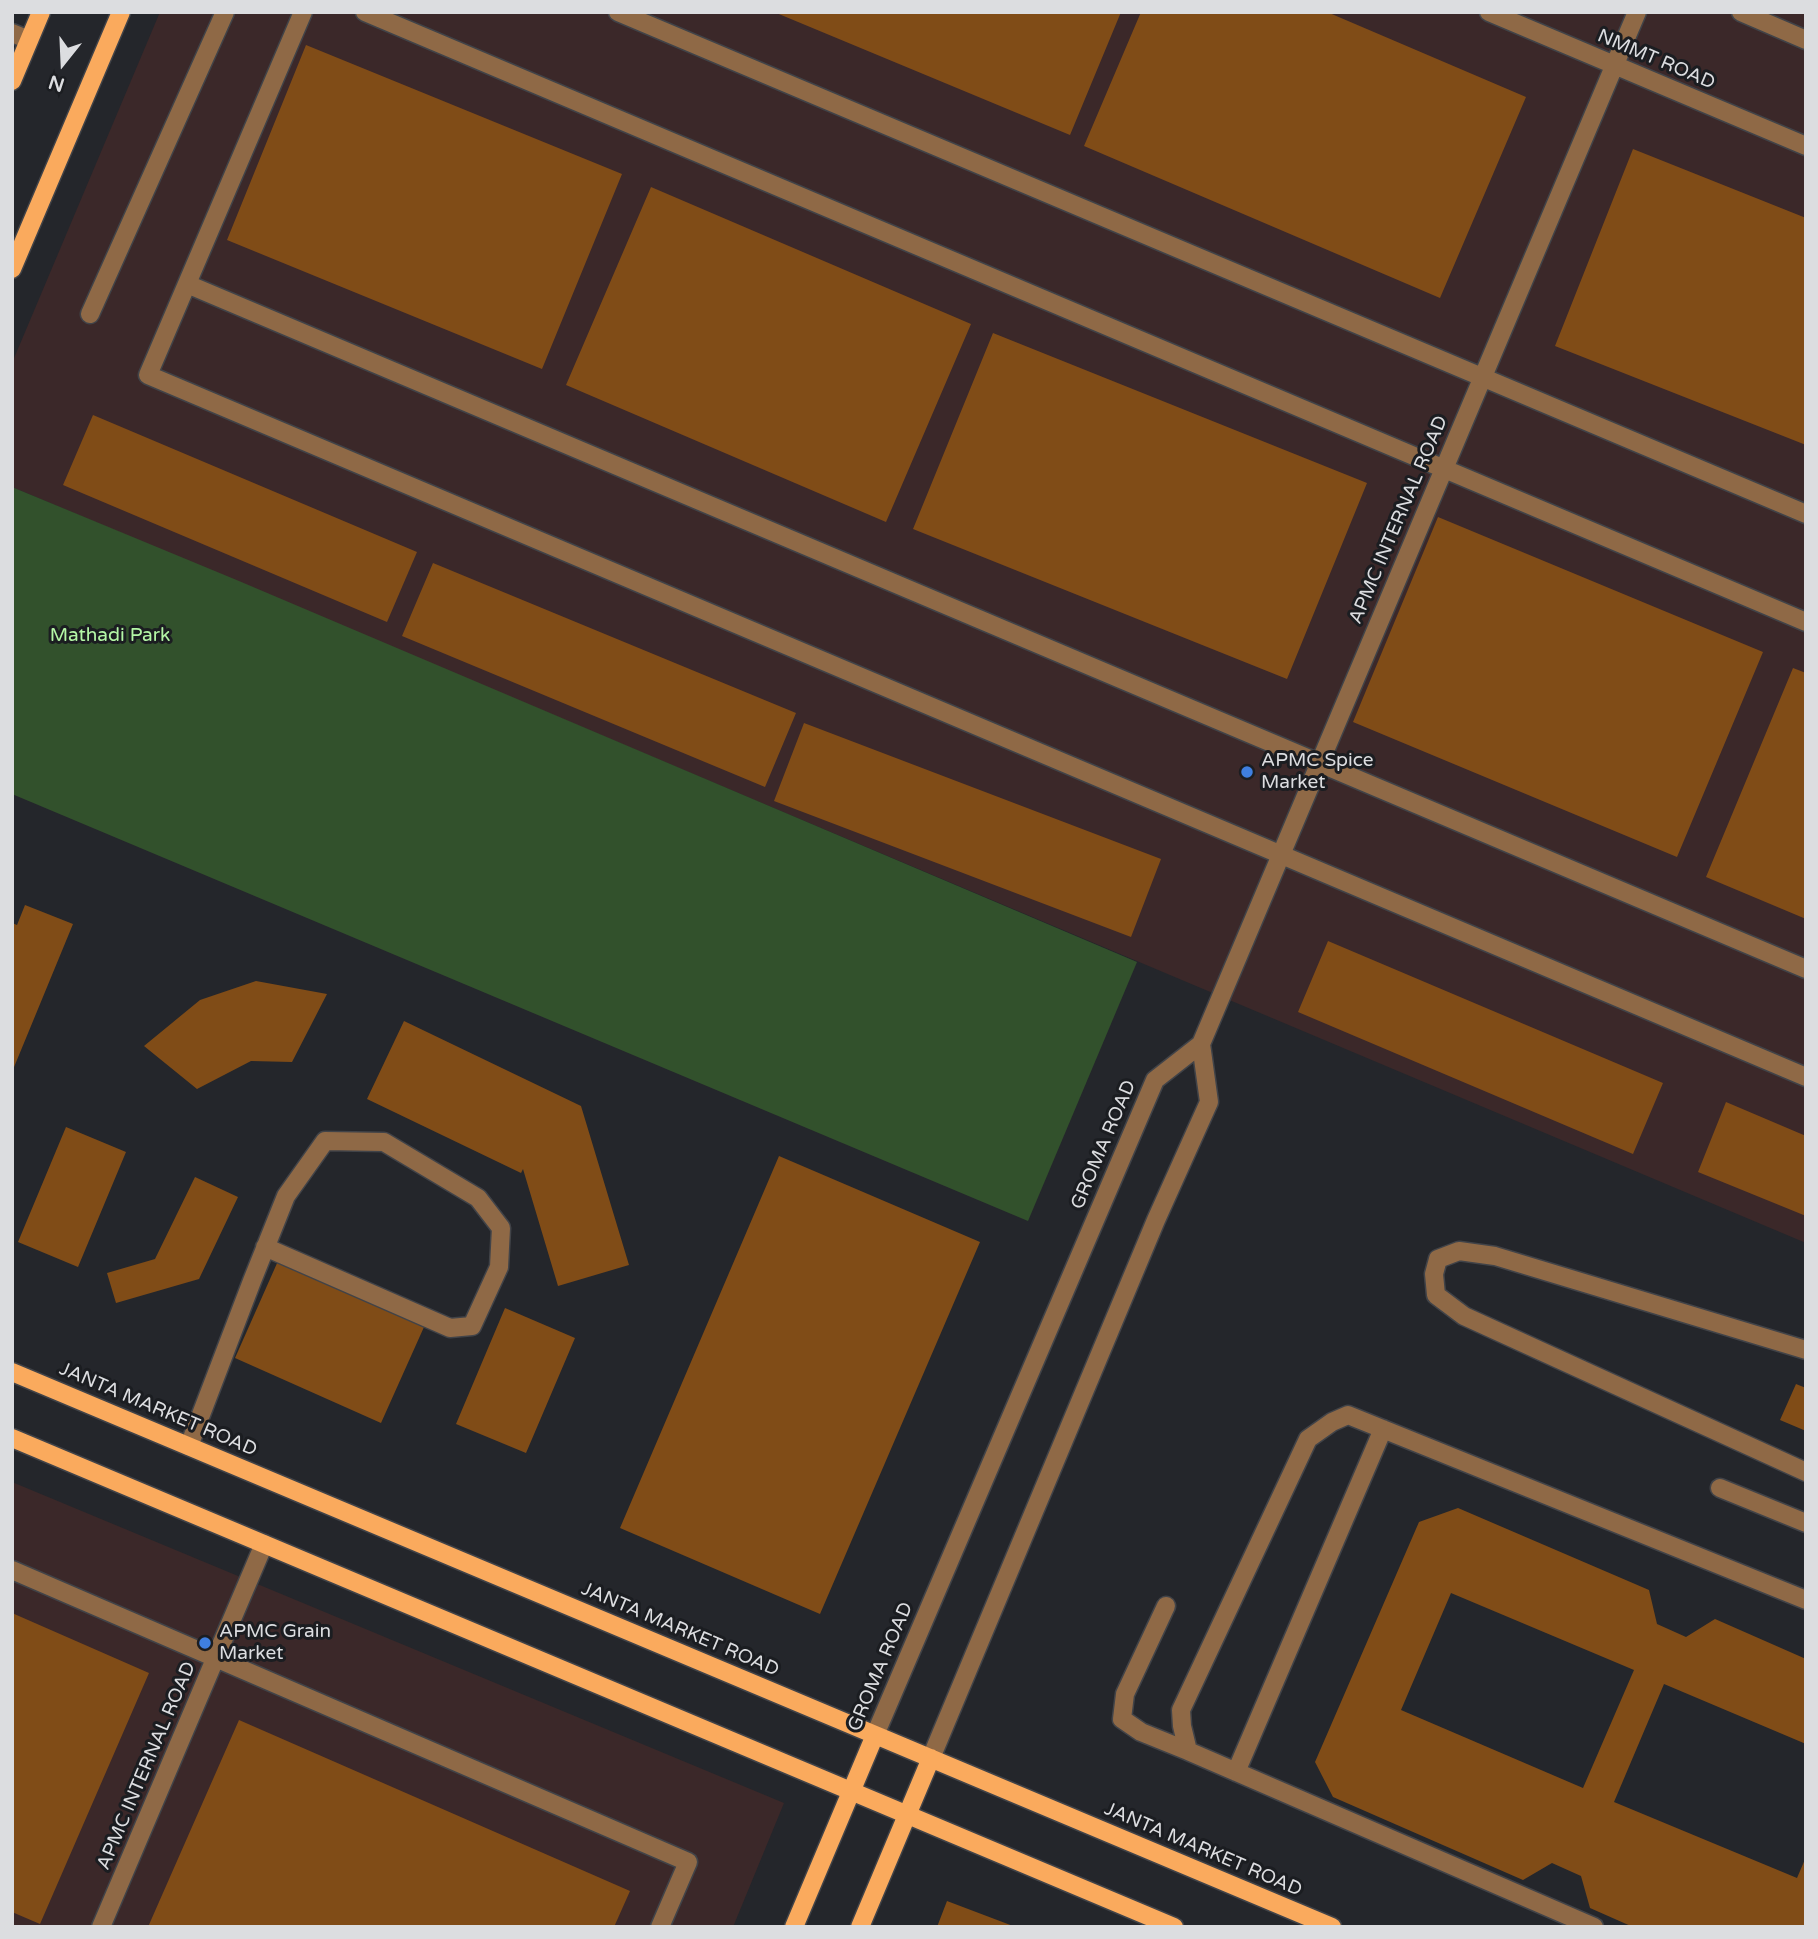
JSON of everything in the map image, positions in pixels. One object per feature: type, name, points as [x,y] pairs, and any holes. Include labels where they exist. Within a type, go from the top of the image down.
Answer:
[{"type":"main road","points":[[12,80],[41,12]]},
{"type":"main road","points":[[12,269],[121,12]]},
{"type":"main road","name":"JANTA MARKET ROAD","points":[[12,1372],[1332,1927]]},
{"type":"main road","points":[[12,1438],[1174,1927]]},
{"type":"main road","name":"GROMA ROAD","points":[[793,1927],[875,1735]]},
{"type":"main road","points":[[860,1927],[932,1758]]},
{"type":"street","points":[[90,314],[225,12]]},
{"type":"street","points":[[303,12],[148,375],[1806,1077]]},
{"type":"street","points":[[365,12],[1806,622]]},
{"type":"street","points":[[618,12],[1806,514]]},
{"type":"street","name":"NMMT ROAD","points":[[1489,12],[1806,146]]},
{"type":"street","name":"APMC INTERNAL ROAD","points":[[1201,1044],[1636,12]]},
{"type":"street","points":[[1741,12],[1806,40]]},
{"type":"street","points":[[12,33],[29,40]]},
{"type":"street","points":[[187,284],[1806,969]]},
{"type":"street","points":[[932,1758],[1150,1233],[1209,1102],[1201,1044]]},
{"type":"street","name":"GROMA ROAD","points":[[875,1735],[1154,1080],[1201,1044]]},
{"type":"street","points":[[189,1446],[265,1247],[286,1196],[326,1141],[384,1142],[478,1198],[501,1228],[499,1267],[472,1326],[450,1328],[265,1247]]},
{"type":"street","points":[[1806,1350],[1495,1256],[1459,1251],[1438,1259],[1434,1275],[1436,1295],[1464,1316],[1806,1472]]},
{"type":"street","points":[[1188,1751],[1181,1710],[1308,1439],[1332,1422],[1348,1415],[1806,1600]]},
{"type":"street","points":[[1236,1772],[1383,1429]]},
{"type":"street","points":[[1720,1488],[1806,1523]]},
{"type":"street","name":"APMC INTERNAL ROAD","points":[[101,1927],[264,1544]]},
{"type":"street","points":[[12,1570],[688,1862],[660,1927]]},
{"type":"street","points":[[1166,1606],[1125,1694],[1122,1719],[1141,1732],[1594,1927]]},
{"type":"shaded area","name":"APMC Spice Market","points":[[160,12],[1806,12],[1806,1243],[12,487],[12,363]]},
{"type":"shaded area","name":"APMC Grain Market","points":[[12,1482],[784,1803],[733,1927],[12,1927]]},
{"type":"green space","name":"Mathadi Park","points":[[12,487],[1137,962],[1028,1221],[12,794]]},
{"type":"building","points":[[774,12],[1121,12],[1070,135]]},
{"type":"building","points":[[1141,12],[1327,12],[1526,97],[1440,298],[1084,146]]},
{"type":"building","points":[[306,45],[622,174],[542,369],[227,240]]},
{"type":"building","points":[[1633,149],[1806,218],[1806,445],[1555,346]]},
{"type":"building","points":[[651,187],[971,324],[886,522],[566,385]]},
{"type":"building","points":[[993,333],[1367,483],[1287,679],[913,529]]},
{"type":"building","points":[[93,415],[417,552],[387,622],[63,485]]},
{"type":"building","points":[[1438,517],[1763,652],[1677,857],[1353,722]]},
{"type":"building","points":[[433,563],[796,713],[765,787],[402,636]]},
{"type":"building","points":[[1793,668],[1806,673],[1806,919],[1706,877]]},
{"type":"building","points":[[804,723],[1161,859],[1131,937],[774,801]]},
{"type":"building","points":[[25,905],[73,924],[12,1072],[12,923],[17,925]]},
{"type":"building","points":[[1328,941],[1663,1083],[1633,1154],[1298,1012]]},
{"type":"building","points":[[256,981],[327,994],[292,1062],[251,1061],[197,1089],[144,1046],[200,1000]]},
{"type":"building","points":[[404,1021],[581,1106],[629,1265],[558,1286],[523,1169],[521,1173],[367,1099]]},
{"type":"building","points":[[1726,1102],[1806,1136],[1806,1216],[1698,1172]]},
{"type":"building","points":[[66,1127],[126,1152],[78,1267],[18,1242]]},
{"type":"building","points":[[779,1156],[980,1242],[820,1614],[620,1528]]},
{"type":"building","points":[[195,1177],[238,1197],[199,1279],[116,1303],[107,1273],[155,1259]]},
{"type":"building","points":[[278,1261],[424,1327],[381,1423],[235,1358]]},
{"type":"building","points":[[505,1308],[575,1338],[526,1453],[456,1424]]},
{"type":"building","points":[[1796,1384],[1806,1388],[1806,1431],[1780,1420]]},
{"type":"building","points":[[1458,1508],[1649,1590],[1657,1624],[1686,1637],[1715,1619],[1806,1659],[1806,1744],[1664,1684],[1614,1802],[1797,1878],[1806,1857],[1806,1927],[1633,1927],[1590,1908],[1581,1876],[1552,1863],[1523,1880],[1333,1797],[1315,1762],[1419,1522]],"holes":[[[1451,1593],[1634,1670],[1583,1788],[1401,1710]]]},
{"type":"building","points":[[12,1613],[149,1673],[40,1924],[12,1912]]},
{"type":"building","points":[[239,1720],[630,1891],[614,1927],[148,1927]]},
{"type":"building","points":[[947,1901],[1013,1926],[1013,1927],[937,1927]]},
{"type":"place","name":"APMC Spice Market","points":[[1247,772]]},
{"type":"place","name":"APMC Grain Market","points":[[205,1643]]}]
